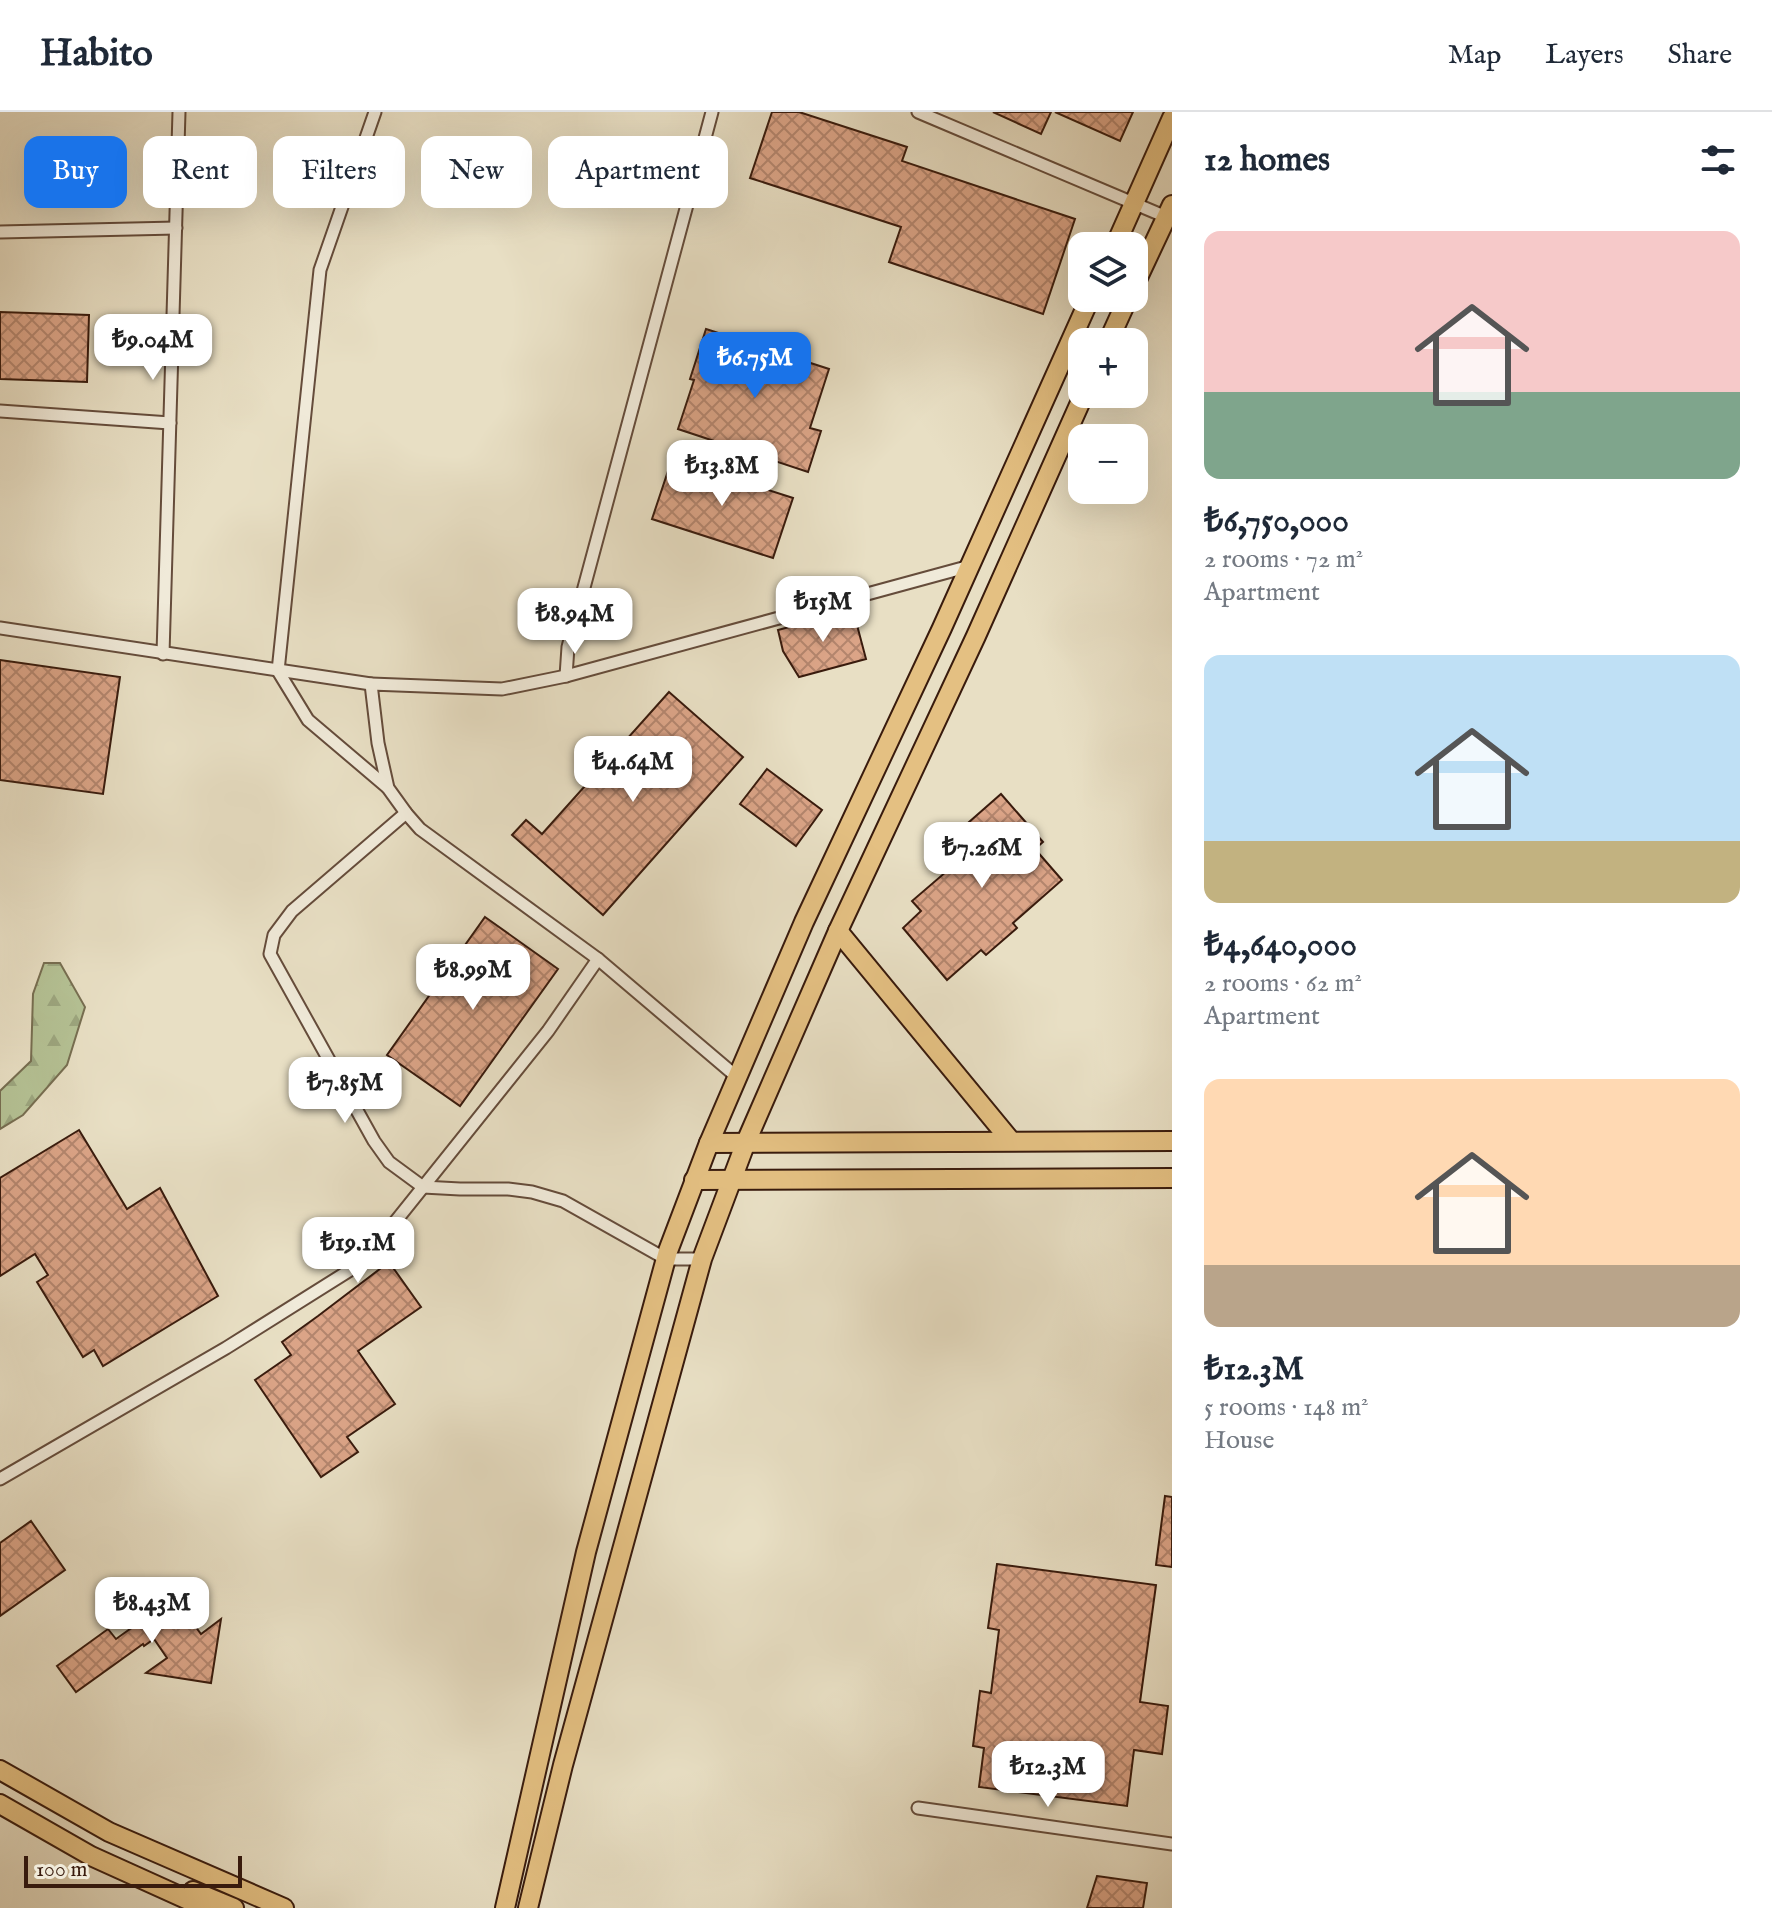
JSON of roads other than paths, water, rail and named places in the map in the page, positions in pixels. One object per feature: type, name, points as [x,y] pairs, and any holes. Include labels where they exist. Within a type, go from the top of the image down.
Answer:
[{"type":"main road","points":[[1122,232],[1172,118]]},
{"type":"main road","points":[[1148,258],[1170,213]]},
{"type":"main road","points":[[505,1908],[586,1552],[666,1259],[694,1180],[804,922],[970,566],[1084,312]]},
{"type":"main road","points":[[531,1903],[563,1765],[702,1259],[746,1142],[838,931],[976,636],[1078,408]]},
{"type":"main road","points":[[838,931],[1011,1141]]},
{"type":"main road","points":[[709,1143],[1172,1141]]},
{"type":"main road","points":[[694,1180],[1172,1178]]},
{"type":"main road","points":[[0,1770],[109,1832],[284,1908]]},
{"type":"main road","points":[[0,1804],[78,1849],[206,1908]]},
{"type":"main road","points":[[78,1849],[234,1908]]},
{"type":"main road","points":[[493,1908],[510,1883]]},
{"type":"street","points":[[163,654],[179,112]]},
{"type":"street","points":[[375,112],[320,270],[278,671],[308,720],[388,788],[420,829],[598,959],[737,1077]]},
{"type":"street","points":[[566,676],[568,647],[712,112]]},
{"type":"street","points":[[918,112],[1135,203],[1170,213]]},
{"type":"street","points":[[0,232],[176,228]]},
{"type":"street","points":[[0,411],[170,423]]},
{"type":"street","points":[[0,628],[371,684],[502,689],[566,676],[970,566]]},
{"type":"street","points":[[371,684],[378,743],[388,788]]},
{"type":"street","points":[[406,813],[292,911],[274,935],[270,954],[374,1141],[389,1162],[423,1187],[532,1192],[563,1201],[666,1259],[702,1259]]},
{"type":"street","points":[[0,1479],[226,1348],[363,1262],[548,1031],[598,959]]},
{"type":"street","points":[[918,1808],[1172,1844]]}]
